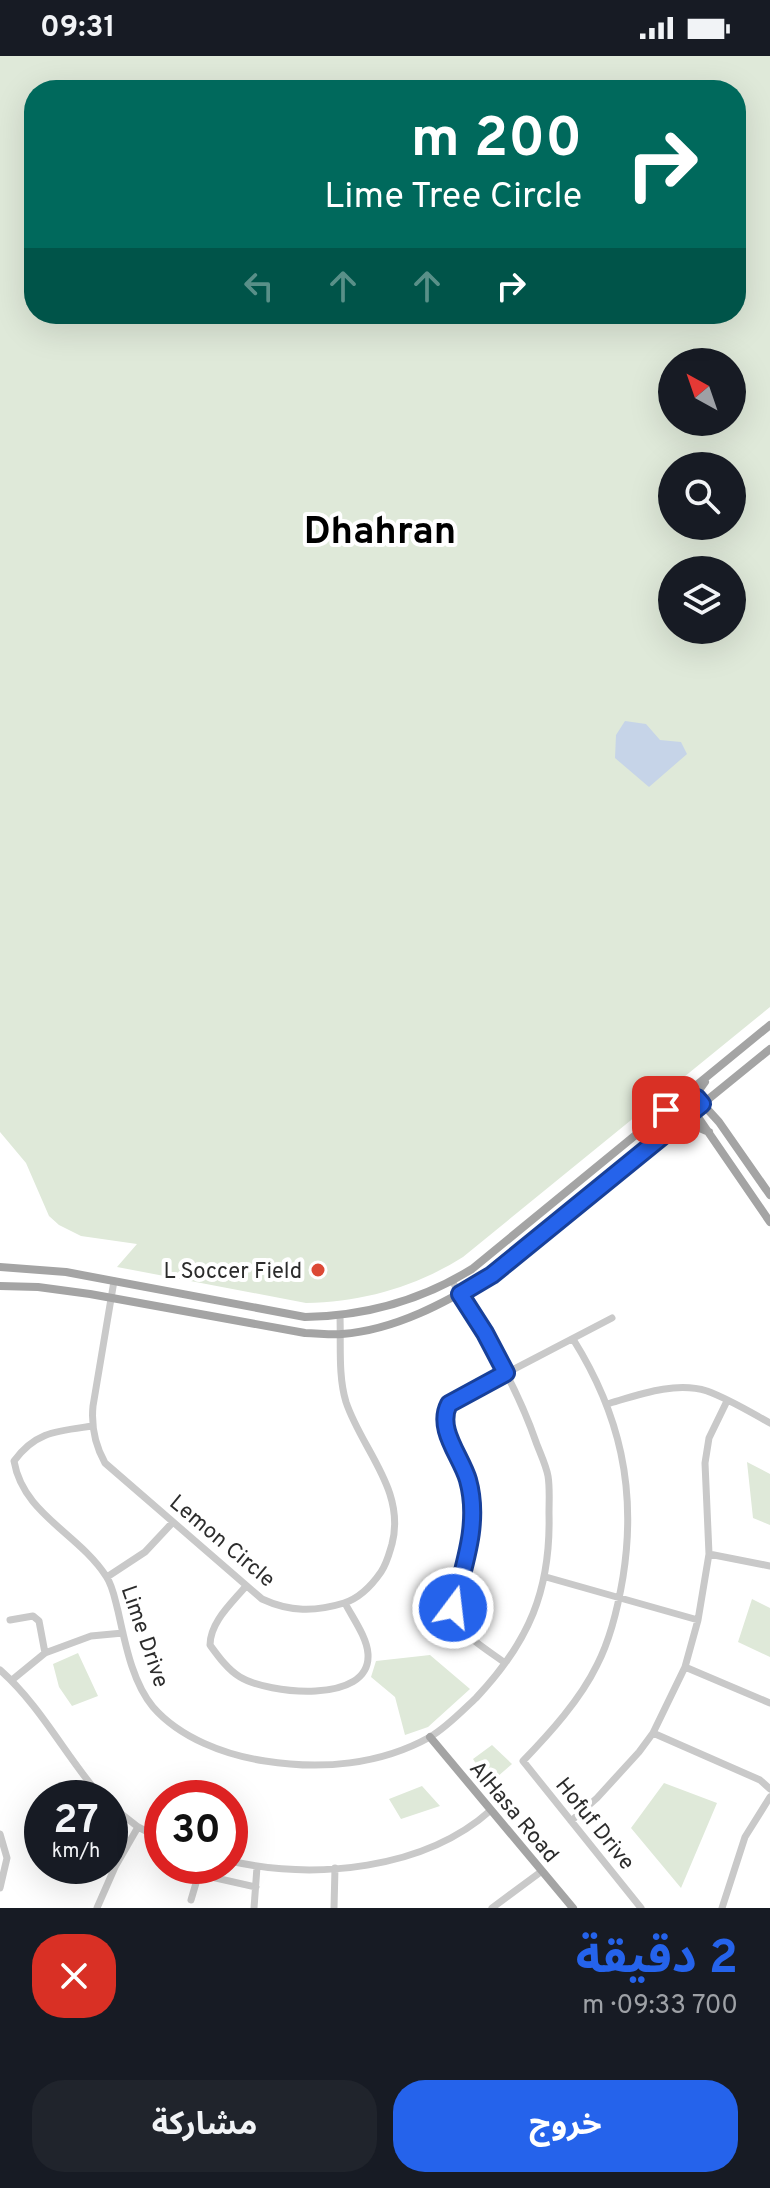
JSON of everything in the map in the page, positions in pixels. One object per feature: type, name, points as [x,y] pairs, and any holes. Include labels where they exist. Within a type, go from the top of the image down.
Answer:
[{"type":"main road","points":[[0,1267],[66,1272],[305,1317],[340,1317],[424,1295],[472,1269],[770,1025]]},
{"type":"main road","points":[[0,1286],[38,1287],[111,1298],[305,1333],[341,1334],[407,1318],[460,1294],[492,1275],[770,1049]]},
{"type":"main road","points":[[710,1074],[689,1104],[719,1122]]},
{"type":"main road","points":[[718,1090],[716,1109],[719,1122],[770,1195]]},
{"type":"main road","points":[[678,1100],[693,1099]]},
{"type":"main road","points":[[696,1108],[770,1222]]},
{"type":"main road","points":[[675,1125],[695,1126],[710,1132]]},
{"type":"main road","points":[[572,1187],[583,1201]]},
{"type":"main road","name":"AlHasa Road","points":[[430,1737],[573,1908]]},
{"type":"street","name":"Lemon Circle","points":[[114,1281],[93,1406],[98,1450],[105,1463],[262,1599],[278,1607],[297,1610],[348,1604]]},
{"type":"street","name":"Lime Drive","points":[[93,1426],[40,1435],[23,1448],[14,1461],[17,1479],[26,1496],[81,1547],[107,1577],[141,1690],[154,1708],[197,1741],[249,1759],[293,1765],[352,1764],[430,1737],[461,1713],[496,1677],[526,1634],[546,1577],[549,1523],[548,1476],[528,1420],[485,1333],[452,1281]]},
{"type":"street","points":[[246,1586],[210,1634],[210,1645],[240,1677],[265,1686],[300,1692],[328,1690],[356,1680],[365,1668],[368,1653],[348,1604],[371,1586],[387,1563],[396,1528],[392,1497],[353,1422],[345,1398],[340,1317]]},
{"type":"street","points":[[505,1663],[475,1640],[454,1618],[453,1608],[474,1508],[462,1462],[445,1425],[444,1413],[449,1404],[612,1318]]},
{"type":"street","points":[[573,1339],[593,1371],[607,1404],[627,1474],[629,1517],[620,1597]]},
{"type":"street","points":[[607,1404],[677,1387],[707,1391],[770,1423]]},
{"type":"street","points":[[571,1821],[616,1779],[653,1733],[685,1667],[698,1620],[709,1554],[705,1463],[709,1438],[727,1401]]},
{"type":"street","points":[[107,1577],[145,1552],[173,1522]]},
{"type":"street","points":[[709,1554],[770,1566]]},
{"type":"street","points":[[546,1577],[698,1620]]},
{"type":"street","name":"Hofuf Drive","points":[[620,1597],[597,1666],[568,1708],[523,1761],[641,1908]]},
{"type":"street","points":[[10,1620],[33,1616],[39,1621],[45,1653]]},
{"type":"street","points":[[12,1680],[45,1653],[91,1636],[123,1633]]},
{"type":"street","points":[[685,1667],[770,1703]]},
{"type":"street","points":[[0,1670],[25,1693],[86,1780]]},
{"type":"street","points":[[653,1733],[760,1780],[770,1789]]},
{"type":"street","points":[[722,1908],[745,1837],[770,1797]]},
{"type":"street","points":[[248,1865],[306,1870],[370,1863],[413,1853],[471,1827],[491,1810]]},
{"type":"street","points":[[128,1819],[144,1830]]},
{"type":"street","points":[[97,1908],[115,1867],[138,1827]]},
{"type":"street","points":[[0,1834],[7,1858],[0,1888]]},
{"type":"street","points":[[254,1908],[257,1867]]},
{"type":"street","points":[[334,1908],[335,1868]]},
{"type":"street","points":[[492,1908],[508,1904],[542,1871]]},
{"type":"street","points":[[191,1900],[196,1884]]},
{"type":"street","points":[[246,1884],[256,1887]]},
{"type":"green space","points":[[0,56],[770,56],[770,1007],[463,1257],[426,1277],[388,1291],[348,1300],[306,1303],[117,1267],[137,1244],[81,1236],[49,1216],[26,1163],[0,1132]]},
{"type":"green space","points":[[747,1462],[770,1474],[770,1525],[753,1518]]},
{"type":"green space","points":[[752,1599],[770,1608],[770,1657],[738,1642]]},
{"type":"green space","points":[[78,1653],[98,1696],[72,1706],[59,1687],[53,1664]]},
{"type":"green space","points":[[430,1655],[470,1689],[428,1727],[405,1735],[395,1697],[371,1677],[376,1661]]},
{"type":"green space","points":[[492,1745],[512,1764],[489,1784],[473,1759]]},
{"type":"green space","points":[[664,1783],[717,1803],[681,1888],[631,1828]]},
{"type":"green space","points":[[422,1786],[440,1806],[401,1819],[389,1799]]},
{"type":"water","points":[[625,721],[646,724],[660,740],[681,742],[687,754],[649,787],[615,758],[616,735]]},
{"type":"place","name":"L Soccer Field","points":[[318,1270]]},
{"type":"district","name":"Dhahran","points":[[380,530]]},
{"type":"route","points":[[453,1608],[471,1535],[474,1508],[468,1480],[450,1440],[444,1413],[449,1404],[506,1373],[460,1294],[492,1275],[702,1104],[697,1098],[678,1100],[666,1110]]}]
